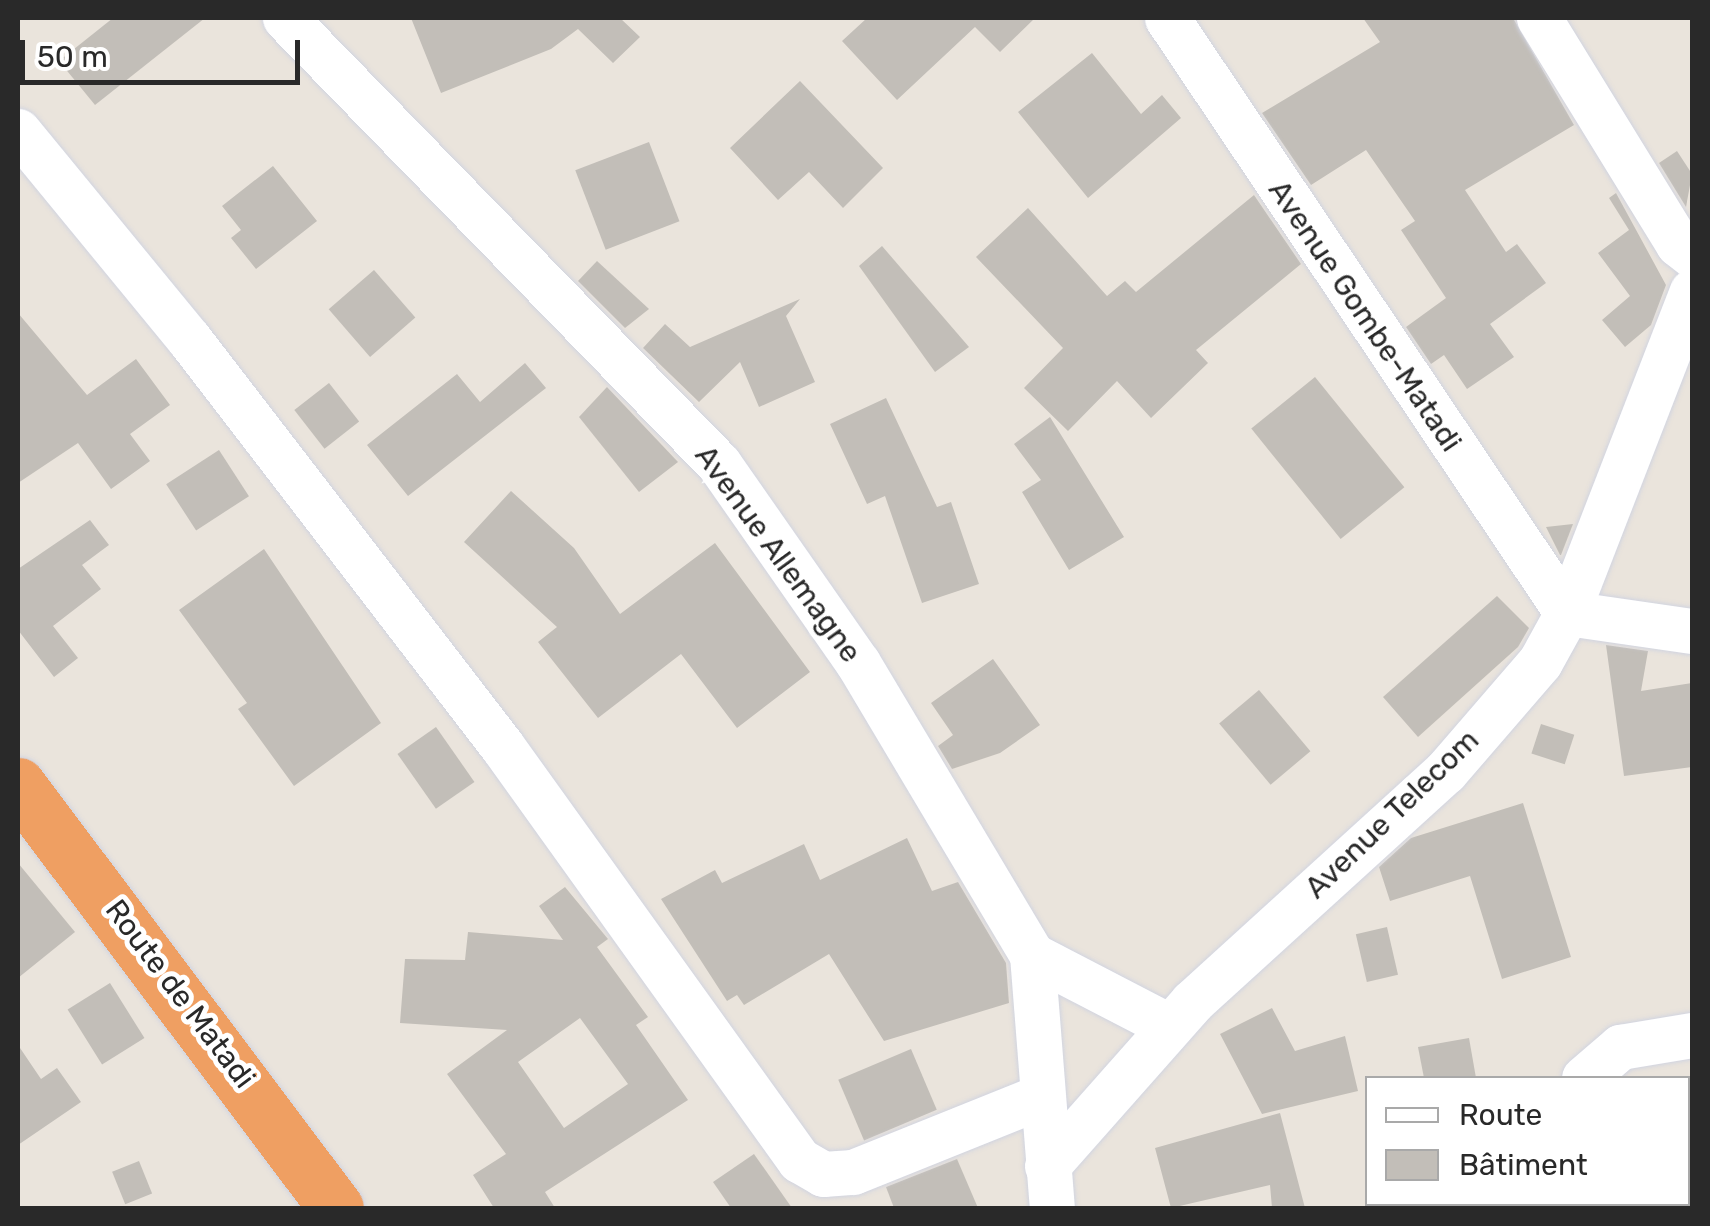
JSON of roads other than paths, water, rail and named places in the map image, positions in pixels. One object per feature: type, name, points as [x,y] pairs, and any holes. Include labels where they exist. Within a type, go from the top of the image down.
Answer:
[{"type":"highway","name":"Route de Matadi","points":[[18,784],[336,1208]]},
{"type":"street","name":"Avenue Allemagne","points":[[285,18],[719,464],[858,662],[1032,956],[1049,1187]]},
{"type":"street","name":"Avenue Gombe-Matadi","points":[[1167,18],[1567,613]]},
{"type":"street","points":[[1539,18],[1678,244],[1692,255]]},
{"type":"street","points":[[18,131],[190,338],[502,746],[799,1160],[823,1174],[853,1172],[1040,1096]]},
{"type":"street","name":"Avenue Telecom","points":[[1049,1187],[1169,1026],[1445,772],[1540,662],[1567,613],[1692,291]]},
{"type":"street","points":[[1567,613],[1692,632]]},
{"type":"street","points":[[1032,956],[1169,1026]]},
{"type":"street","points":[[1586,1076],[1620,1047],[1692,1035]]}]
